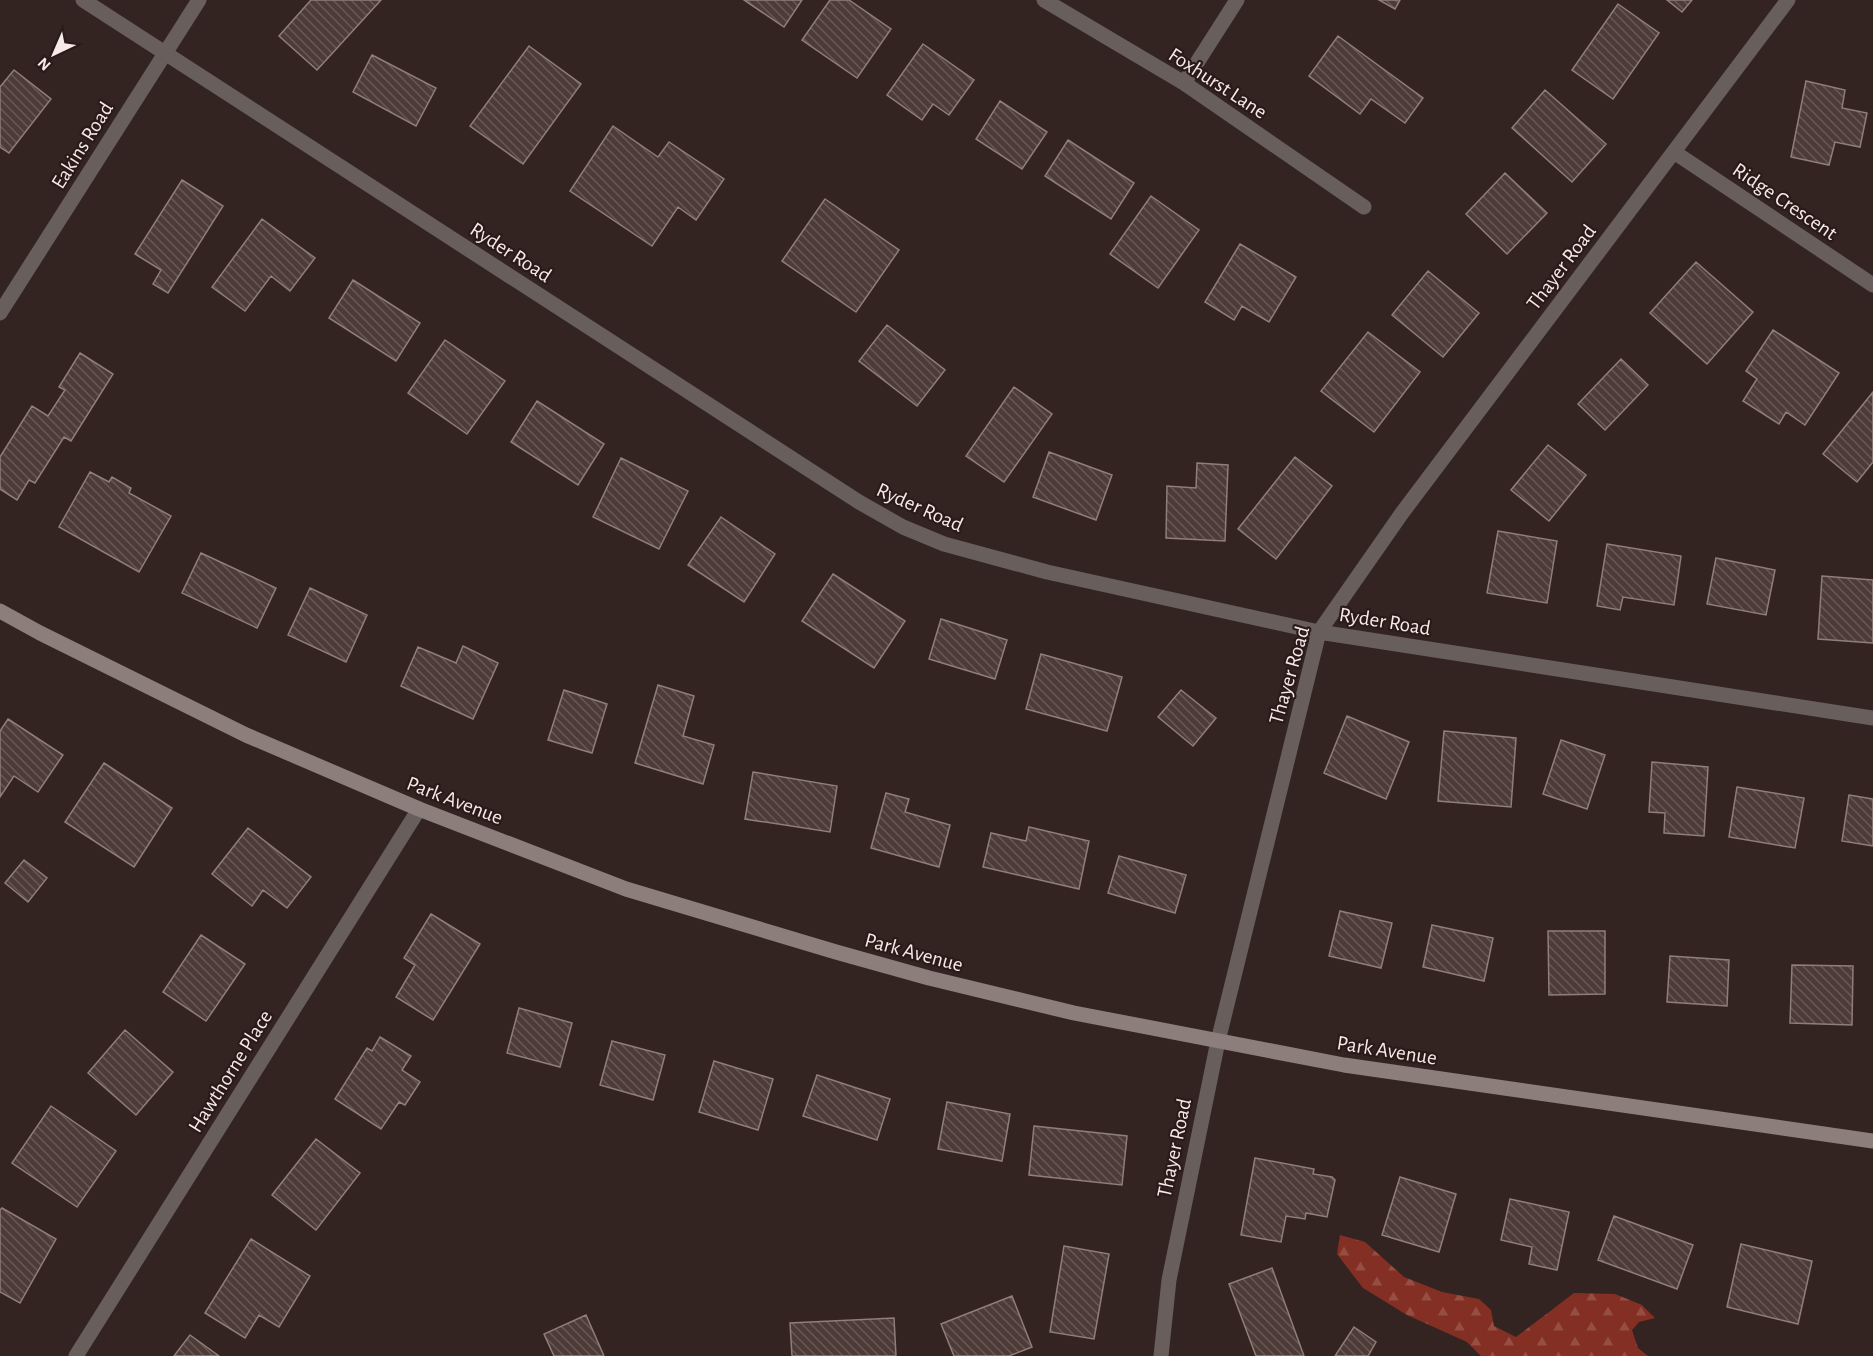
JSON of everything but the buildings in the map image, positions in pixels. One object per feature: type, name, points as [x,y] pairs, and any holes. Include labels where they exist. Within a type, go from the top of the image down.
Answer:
[{"type":"street","name":"Ryder Road","points":[[83,0],[859,502],[903,527],[944,544],[1047,572],[1319,632],[1873,717]]},
{"type":"street","name":"Eakins Road","points":[[0,313],[199,0]]},
{"type":"street","name":"Foxhurst Lane","points":[[1044,0],[1184,83],[1364,207]]},
{"type":"street","points":[[1184,83],[1237,0]]},
{"type":"street","name":"Thayer Road","points":[[1161,1356],[1169,1280],[1218,1041],[1319,632],[1402,513],[1788,0]]},
{"type":"street","name":"Ridge Crescent","points":[[1674,152],[1873,285]]},
{"type":"street","name":"Park Avenue","points":[[0,611],[246,735],[419,809],[626,889],[836,952],[929,978],[1074,1013],[1344,1065],[1873,1142]]},
{"type":"street","name":"Hawthorne Place","points":[[76,1356],[419,809]]},
{"type":"green space","points":[[1340,1235],[1365,1242],[1404,1277],[1442,1292],[1479,1299],[1491,1310],[1494,1326],[1516,1337],[1574,1293],[1615,1294],[1642,1305],[1655,1318],[1639,1322],[1632,1330],[1638,1348],[1648,1356],[1481,1356],[1467,1342],[1407,1315],[1363,1288],[1337,1254]]}]
